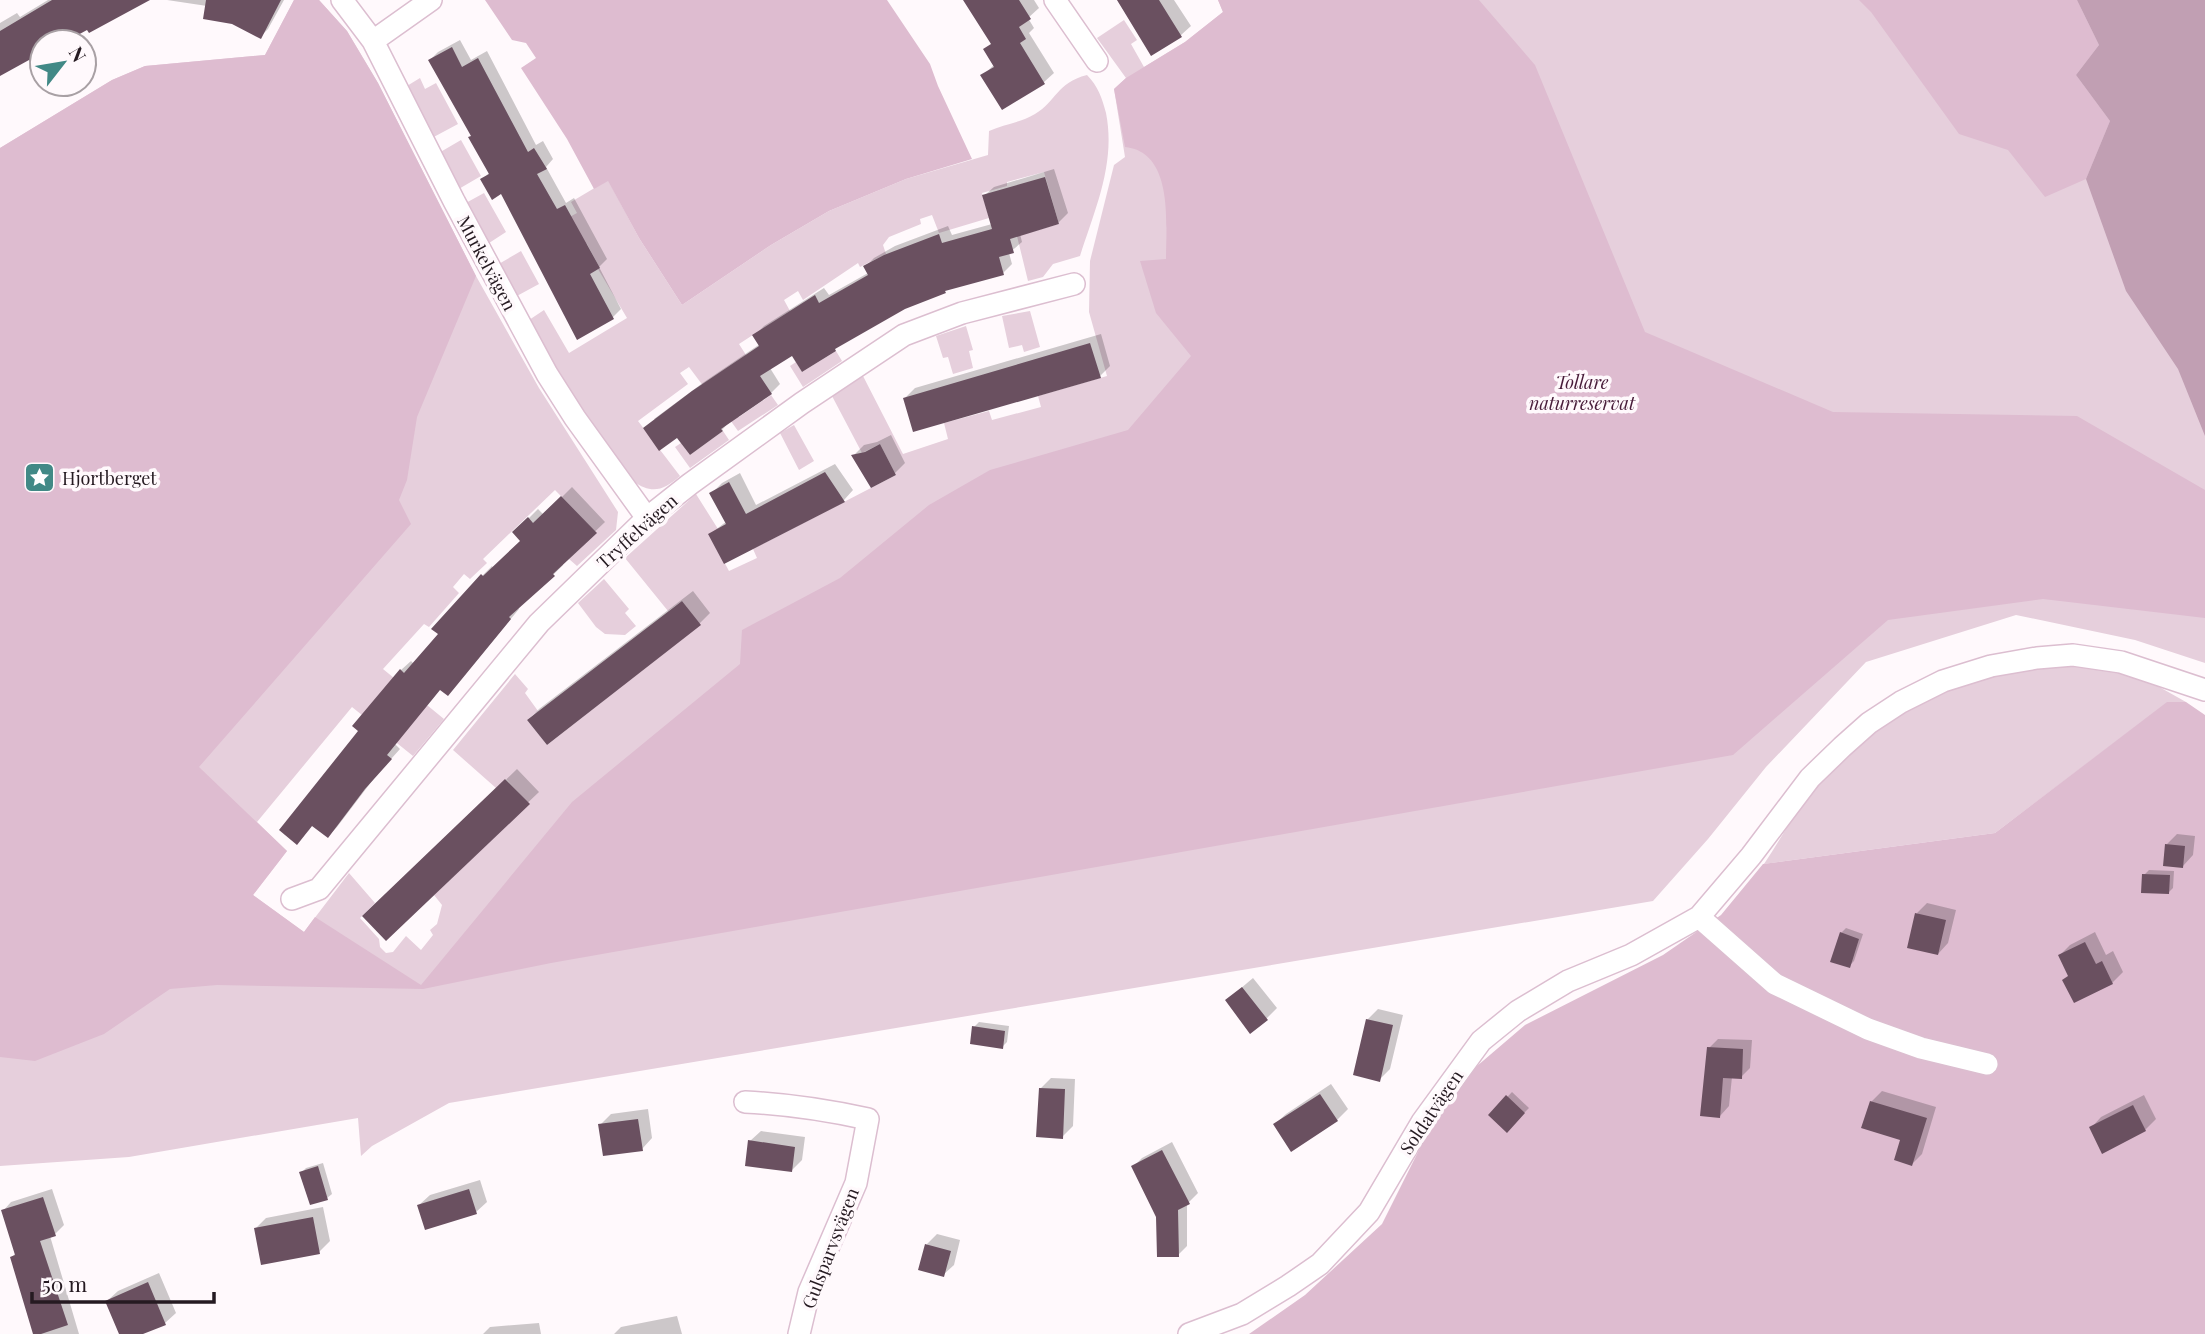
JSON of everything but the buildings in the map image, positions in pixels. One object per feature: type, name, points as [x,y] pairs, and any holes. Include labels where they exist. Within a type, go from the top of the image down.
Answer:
[{"type":"street","name":"Murkelvägen","points":[[342,0],[373,41],[449,191],[547,374],[646,519]]},
{"type":"street","points":[[373,41],[431,0]]},
{"type":"street","points":[[1055,0],[1097,61]]},
{"type":"street","name":"Tryffelvägen","points":[[292,899],[319,889],[539,623],[646,519],[690,484],[802,402],[904,335],[962,313],[1073,284]]},
{"type":"street","name":"Soldatvägen","points":[[1189,1334],[1242,1314],[1320,1264],[1369,1212],[1422,1122],[1481,1041],[1518,1011],[1568,981],[1631,955],[1699,917],[1751,856],[1810,778],[1869,723],[1901,702],[1943,681],[1991,666],[2073,655],[2121,662],[2205,690]]},
{"type":"street","points":[[1699,917],[1775,984],[1878,1033],[1921,1048],[1987,1064]]},
{"type":"street","name":"Gulsparvsvägen","points":[[745,1102],[773,1103],[868,1119],[856,1183],[809,1292],[799,1334]]},
{"type":"green space","name":"Tollare naturreservat","points":[[294,0],[319,0],[347,31],[378,83],[476,276],[539,388],[618,512],[616,530],[577,566],[569,559],[596,532],[555,490],[483,559],[487,563],[470,579],[464,574],[453,587],[459,593],[429,627],[424,624],[383,669],[444,719],[413,756],[352,707],[257,822],[287,851],[253,895],[304,932],[349,873],[375,903],[360,918],[379,939],[380,947],[386,953],[393,952],[406,936],[421,950],[433,935],[430,930],[437,924],[442,905],[434,895],[529,804],[506,779],[496,788],[453,750],[515,674],[528,689],[525,693],[538,711],[527,720],[547,745],[700,625],[682,601],[668,611],[625,558],[696,494],[718,529],[709,534],[729,571],[757,558],[753,549],[896,475],[880,444],[862,453],[832,396],[863,376],[903,454],[948,439],[944,423],[989,411],[992,420],[1041,407],[1038,396],[1107,376],[1089,312],[1090,261],[1114,165],[1125,157],[1114,89],[1126,78],[1097,38],[1124,20],[1137,40],[1131,44],[1144,67],[1185,42],[1223,12],[1218,0],[2205,0],[2205,663],[2135,640],[2016,615],[1866,662],[1766,767],[1653,901],[449,1103],[372,1146],[361,1156],[358,1118],[129,1157],[0,1166],[0,148],[82,98],[98,98],[98,88],[145,66],[265,55]]},
{"type":"green space","name":"Tollare naturreservat","points":[[294,0],[319,0],[347,31],[378,83],[476,276],[417,417],[407,480],[399,500],[411,524],[199,767],[287,851],[253,895],[304,932],[315,917],[421,985],[572,802],[740,664],[742,630],[840,578],[929,505],[990,470],[1128,430],[1191,356],[1156,313],[1140,261],[1166,259],[1164,192],[1160,175],[1152,162],[1141,152],[1125,147],[1114,89],[1126,78],[1185,42],[1223,12],[1218,0],[1479,0],[1535,65],[1645,332],[1833,412],[2077,416],[2205,490],[2205,618],[2043,599],[1888,620],[1733,755],[551,963],[423,989],[217,985],[170,989],[104,1034],[35,1061],[0,1057],[0,148],[82,98],[98,98],[98,88],[145,66],[265,55]]},
{"type":"green space","points":[[485,0],[887,0],[930,64],[972,159],[906,179],[829,211],[771,245],[682,305],[639,238],[608,181],[594,189],[567,139],[521,68],[536,58],[526,43],[512,40]]},
{"type":"green space","points":[[1859,0],[2077,0],[2099,45],[2076,75],[2110,121],[2086,179],[2045,197],[2008,150],[1959,134],[1871,12]]},
{"type":"green space","points":[[1087,75],[1097,88],[1106,113],[1108,150],[1102,186],[1080,256],[1053,264],[1043,277],[1028,281],[1017,236],[1059,224],[1044,172],[1007,182],[1007,186],[982,193],[989,218],[939,233],[932,215],[920,219],[921,224],[889,237],[883,245],[886,254],[860,267],[858,263],[803,300],[798,291],[784,300],[790,311],[739,344],[746,355],[704,387],[689,367],[680,373],[688,384],[638,421],[680,476],[669,485],[652,489],[633,481],[551,364],[526,322],[544,310],[569,353],[627,318],[598,269],[600,268],[587,244],[555,225],[577,213],[571,202],[608,180],[639,238],[682,305],[771,245],[829,211],[906,179],[988,155],[989,131],[1035,114],[1063,87]]},
{"type":"green space","points":[[420,78],[425,89],[436,83],[458,124],[430,139],[402,89]]},
{"type":"green space","points":[[461,140],[481,176],[457,190],[437,154]]},
{"type":"green space","points":[[484,193],[506,232],[486,245],[464,204]]},
{"type":"green space","points":[[521,251],[539,284],[515,297],[497,265]]},
{"type":"green space","points":[[1030,311],[1040,347],[1024,352],[1022,345],[1009,348],[1002,316]]},
{"type":"green space","points":[[966,326],[973,350],[969,351],[973,368],[953,374],[948,357],[943,358],[936,336]]},
{"type":"green space","points":[[836,351],[842,361],[803,387],[790,366],[796,362],[802,372]]},
{"type":"green space","points":[[771,395],[778,405],[738,431],[728,417],[739,417]]},
{"type":"green space","points":[[794,425],[814,461],[799,470],[780,433]]},
{"type":"green space","points":[[723,431],[729,440],[690,468],[675,447],[681,443],[690,455]]},
{"type":"green space","points":[[604,579],[629,609],[625,613],[636,626],[625,635],[605,634],[596,627],[578,603]]},
{"type":"green space","points":[[2073,662],[2117,671],[2154,684],[2186,702],[2167,703],[1995,833],[1764,864],[1797,812],[1820,783],[1861,742],[1884,724],[1933,695],[1960,684],[1988,676]]},
{"type":"green space","points":[[2167,702],[2186,702],[2205,715],[2205,1334],[1249,1334],[1305,1295],[1382,1224],[1428,1132],[1470,1072],[1525,1025],[1663,955],[1721,915],[1763,864],[1995,833]]},
{"type":"shaded area","points":[[2077,0],[2205,0],[2205,436],[2178,369],[2126,291],[2086,179],[2110,121],[2076,75],[2099,45]]},
{"type":"place","name":"Hjortberget","points":[[39,478]]}]
